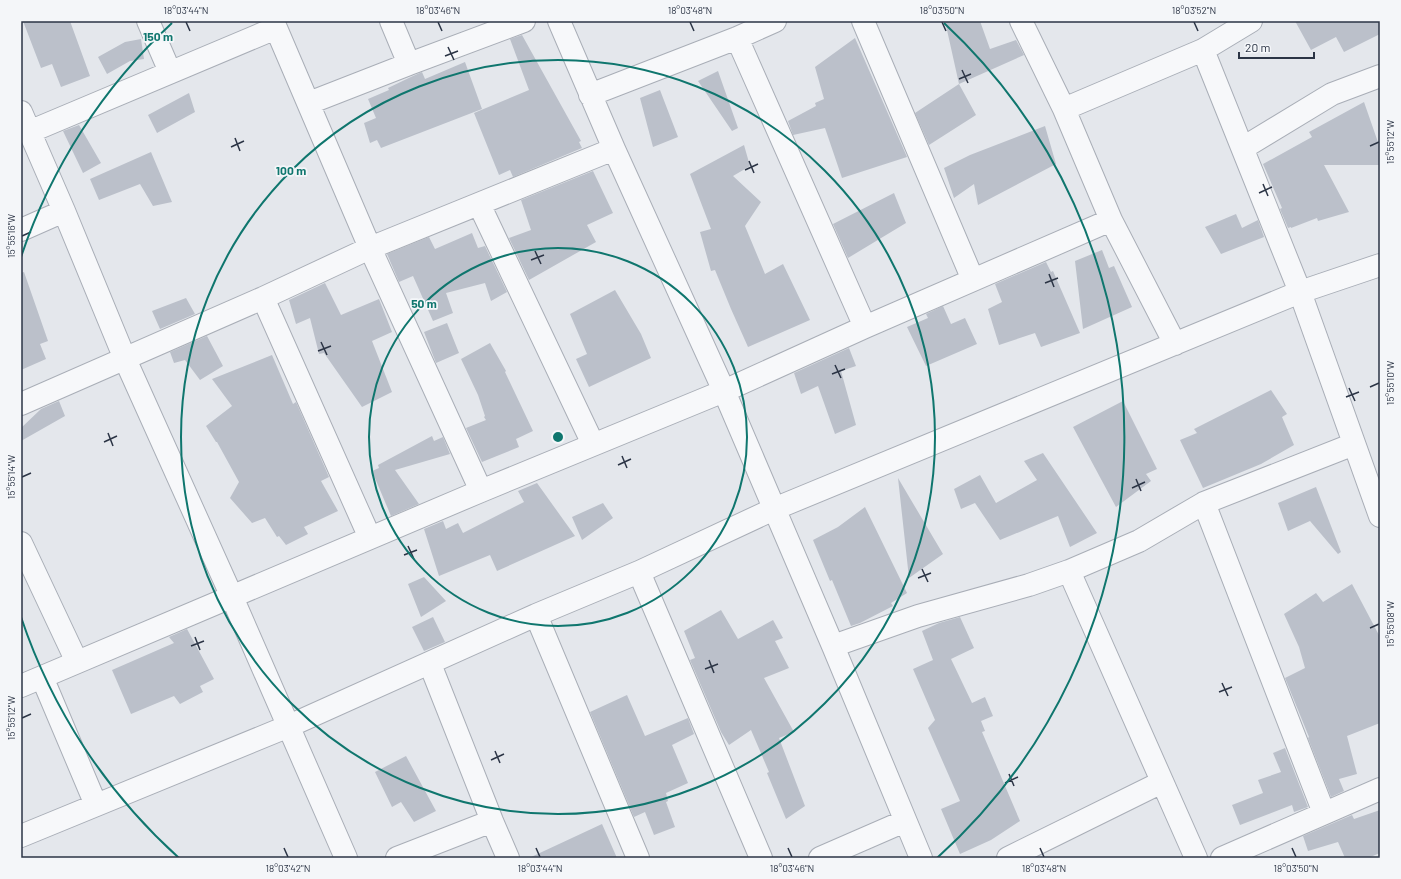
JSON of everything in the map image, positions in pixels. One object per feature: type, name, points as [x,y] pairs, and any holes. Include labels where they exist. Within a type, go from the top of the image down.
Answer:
[{"type":"street","points":[[148,21],[170,72]]},
{"type":"street","points":[[391,21],[409,64]]},
{"type":"street","points":[[309,103],[524,21]]},
{"type":"street","points":[[559,21],[614,149],[724,391],[833,646],[921,858]]},
{"type":"street","points":[[590,95],[737,38],[775,21]]},
{"type":"street","points":[[863,21],[973,280]]},
{"type":"street","points":[[1021,21],[1064,109],[1111,220],[1175,344]]},
{"type":"street","points":[[1064,109],[1203,50],[1251,21]]},
{"type":"street","points":[[346,858],[232,597],[125,359],[64,211],[25,122],[170,72],[275,24],[370,248],[481,491]]},
{"type":"street","points":[[737,38],[865,327]]},
{"type":"street","points":[[1203,50],[1300,292],[1354,444],[1379,508]]},
{"type":"street","points":[[1243,148],[1332,94],[1380,76]]},
{"type":"street","points":[[21,404],[263,298],[370,248],[614,149]]},
{"type":"street","points":[[479,204],[593,444]]},
{"type":"street","points":[[21,230],[64,211]]},
{"type":"street","points":[[21,686],[593,444],[724,391],[865,327],[1111,220]]},
{"type":"street","points":[[21,836],[289,726],[430,664],[536,615],[639,572],[774,509],[1300,292],[1380,266]]},
{"type":"street","points":[[263,298],[370,538]]},
{"type":"street","points":[[833,646],[918,616],[1009,591],[1069,571],[1139,542],[1204,503],[1354,444]]},
{"type":"street","points":[[1204,503],[1324,813]]},
{"type":"street","points":[[21,543],[76,662]]},
{"type":"street","points":[[1069,571],[1196,858]]},
{"type":"street","points":[[639,572],[761,858]]},
{"type":"street","points":[[536,615],[638,858]]},
{"type":"street","points":[[430,664],[508,858]]},
{"type":"street","points":[[42,677],[96,805]]},
{"type":"street","points":[[1008,858],[1162,782]]},
{"type":"street","points":[[1222,858],[1380,789]]},
{"type":"street","points":[[397,858],[492,821]]},
{"type":"street","points":[[820,858],[905,821]]},
{"type":"building","points":[[23,21],[70,21],[90,76],[61,87],[52,64],[41,68]]},
{"type":"building","points":[[945,21],[980,21],[990,49],[1016,40],[1024,55],[959,84]]},
{"type":"building","points":[[1295,21],[1380,21],[1380,34],[1344,52],[1336,37],[1311,50]]},
{"type":"building","points":[[522,35],[581,141],[579,142],[582,148],[513,177],[510,170],[499,175],[474,113],[529,90],[510,39]]},
{"type":"building","points":[[855,38],[907,157],[842,178],[825,128],[793,135],[788,121],[816,106],[815,103],[824,99],[815,67]]},
{"type":"building","points":[[141,39],[144,59],[130,61],[107,74],[98,57],[125,42]]},
{"type":"building","points":[[465,62],[482,109],[381,148],[377,140],[370,143],[364,123],[376,118],[368,99],[389,90],[388,88],[422,72],[425,79]]},
{"type":"building","points":[[718,71],[738,128],[732,131],[698,81]]},
{"type":"building","points":[[959,84],[976,115],[929,145],[915,113]]},
{"type":"building","points":[[660,90],[678,137],[653,147],[640,98]]},
{"type":"building","points":[[189,93],[195,112],[157,133],[148,115]]},
{"type":"building","points":[[1364,102],[1380,148],[1380,165],[1324,165],[1349,212],[1318,221],[1317,218],[1288,228],[1280,209],[1282,208],[1263,164],[1312,137],[1309,132]]},
{"type":"building","points":[[79,125],[101,163],[83,173],[63,131]]},
{"type":"building","points":[[1045,126],[1056,164],[978,205],[974,184],[954,198],[944,168],[970,155]]},
{"type":"building","points":[[744,145],[750,166],[733,176],[761,202],[745,226],[765,274],[783,264],[810,320],[748,347],[715,270],[711,271],[700,232],[711,229],[690,174]]},
{"type":"building","points":[[151,152],[172,202],[153,206],[140,184],[99,200],[90,179]]},
{"type":"building","points":[[593,171],[613,213],[587,225],[596,242],[529,280],[509,238],[531,230],[521,200]]},
{"type":"building","points":[[894,193],[906,223],[848,258],[833,224]]},
{"type":"building","points":[[1236,214],[1242,228],[1258,220],[1264,237],[1221,254],[1205,227]]},
{"type":"building","points":[[472,233],[478,248],[485,246],[507,292],[491,301],[485,283],[446,293],[453,313],[433,321],[413,276],[399,282],[387,254],[429,237],[435,249]]},
{"type":"building","points":[[1102,250],[1109,268],[1114,266],[1132,307],[1083,329],[1075,261]]},
{"type":"building","points":[[1046,262],[1051,272],[1053,271],[1080,333],[1041,347],[1035,333],[999,345],[988,309],[1002,302],[995,284]]},
{"type":"building","points":[[24,272],[48,341],[40,344],[46,359],[21,370],[21,273]]},
{"type":"building","points":[[325,283],[341,315],[379,299],[392,332],[372,341],[392,392],[362,407],[324,353],[319,354],[310,318],[296,324],[289,300]]},
{"type":"building","points":[[615,290],[641,334],[651,358],[589,387],[576,359],[587,354],[570,314]]},
{"type":"building","points":[[186,298],[195,314],[160,329],[152,311]]},
{"type":"building","points":[[943,306],[951,324],[965,318],[977,344],[926,366],[907,327],[928,318],[926,314]]},
{"type":"building","points":[[447,323],[459,353],[436,363],[424,332]]},
{"type":"building","points":[[207,336],[223,366],[200,380],[185,360],[174,363],[170,352]]},
{"type":"building","points":[[490,343],[506,371],[505,372],[533,431],[516,439],[519,447],[482,462],[466,428],[486,420],[478,395],[461,359]]},
{"type":"building","points":[[849,348],[856,366],[841,371],[856,425],[835,434],[818,386],[801,394],[794,373]]},
{"type":"building","points":[[272,355],[293,404],[296,402],[329,477],[321,481],[338,511],[304,527],[308,534],[286,545],[279,536],[277,537],[265,518],[252,523],[230,498],[239,482],[217,442],[206,426],[232,406],[212,379]]},
{"type":"building","points":[[1271,390],[1287,414],[1282,417],[1294,445],[1261,464],[1203,488],[1180,440],[1197,433],[1194,429]]},
{"type":"building","points":[[59,401],[65,416],[21,441],[21,428],[41,409]]},
{"type":"building","points":[[1123,401],[1157,469],[1146,474],[1151,481],[1116,507],[1073,427]]},
{"type":"building","points":[[432,436],[434,441],[443,437],[450,454],[395,470],[419,504],[391,516],[372,471],[379,468],[378,465]]},
{"type":"building","points":[[1043,453],[1097,533],[1070,547],[1058,516],[1000,540],[975,503],[961,509],[954,489],[980,475],[996,503],[1037,480],[1024,461]]},
{"type":"building","points":[[898,478],[943,554],[909,578]]},
{"type":"building","points":[[537,483],[575,536],[497,571],[490,555],[439,576],[424,529],[443,521],[446,529],[458,523],[463,533],[524,502],[518,491]]},
{"type":"building","points":[[1316,487],[1341,552],[1338,554],[1310,521],[1288,531],[1278,503]]},
{"type":"building","points":[[603,503],[613,518],[582,540],[572,517]]},
{"type":"building","points":[[865,507],[907,593],[891,603],[893,606],[851,626],[832,580],[830,581],[813,540],[838,527]]},
{"type":"building","points":[[424,577],[446,601],[421,617],[408,584]]},
{"type":"building","points":[[1352,584],[1380,637],[1380,723],[1347,736],[1357,774],[1339,779],[1344,791],[1331,797],[1285,678],[1305,668],[1299,647],[1284,614],[1316,593],[1323,602]]},
{"type":"building","points":[[721,610],[738,639],[773,620],[783,638],[775,641],[789,668],[764,678],[794,732],[779,738],[805,806],[786,819],[767,773],[769,772],[751,730],[729,745],[721,732],[690,660],[695,658],[684,631]]},
{"type":"building","points":[[433,617],[445,642],[424,651],[412,627]]},
{"type":"building","points":[[960,617],[974,648],[951,659],[972,703],[985,697],[993,716],[981,721],[985,731],[982,732],[1020,821],[991,840],[960,854],[941,809],[960,801],[928,728],[935,720],[913,669],[933,660],[922,631],[939,623]]},
{"type":"building","points":[[187,629],[214,679],[200,686],[203,692],[180,704],[174,696],[131,714],[112,670],[174,643],[169,637]]},
{"type":"building","points":[[627,695],[645,736],[688,718],[694,734],[672,745],[688,783],[666,793],[668,801],[666,802],[675,827],[654,835],[645,812],[634,817],[590,712]]},
{"type":"building","points":[[1285,748],[1308,807],[1294,812],[1292,805],[1240,825],[1232,805],[1263,793],[1258,780],[1281,772],[1273,753]]},
{"type":"building","points":[[406,756],[436,811],[414,822],[401,802],[392,807],[375,772]]},
{"type":"building","points":[[1380,810],[1380,853],[1368,858],[1345,858],[1338,842],[1308,851],[1303,836],[1352,815],[1354,819]]},
{"type":"building","points":[[602,824],[617,858],[529,858]]}]
